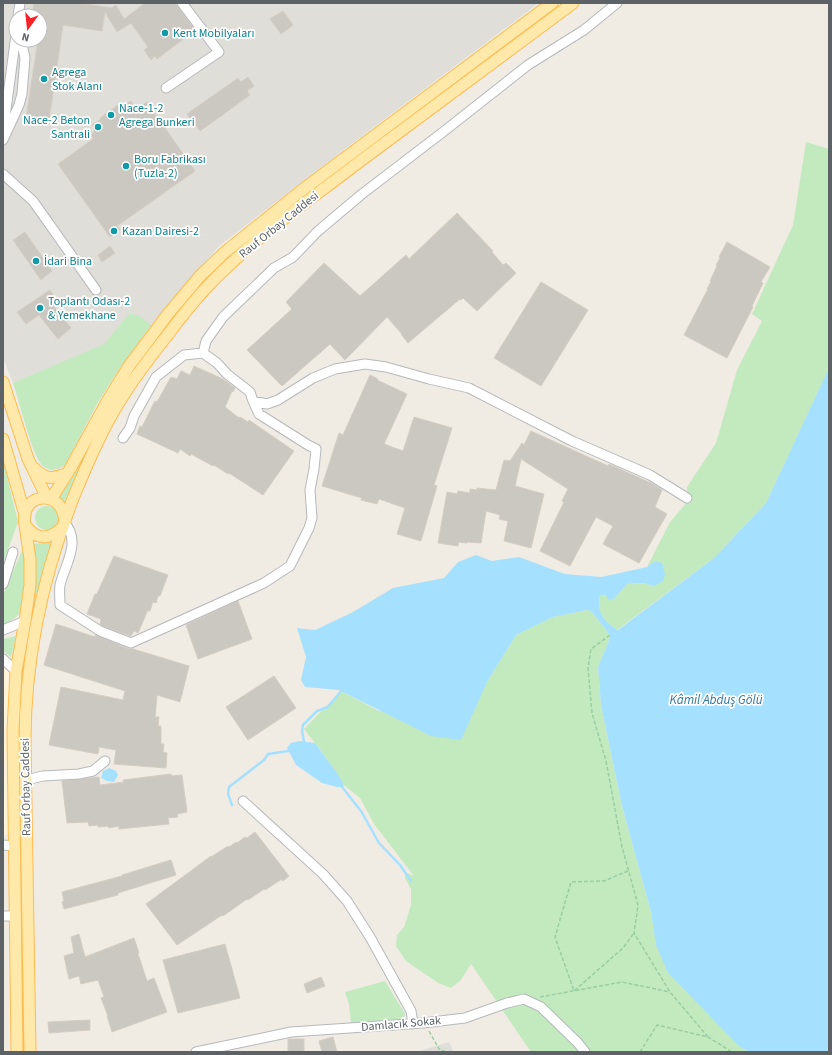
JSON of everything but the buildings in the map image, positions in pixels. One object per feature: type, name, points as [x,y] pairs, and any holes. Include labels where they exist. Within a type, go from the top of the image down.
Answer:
[{"type":"main road","name":"Rauf Orbay Caddesi","points":[[49,498],[66,474],[129,366],[184,294],[220,257],[307,186],[552,3]]},
{"type":"main road","name":"Rauf Orbay Caddesi","points":[[30,1052],[26,709],[31,655],[44,586],[64,523],[91,456],[123,395],[180,318],[219,275],[246,250],[293,212],[573,3]]},
{"type":"main road","points":[[3,382],[30,464],[49,498]]},
{"type":"main road","name":"Rauf Orbay Caddesi","points":[[3,439],[25,520],[30,573],[26,621],[16,671],[9,845],[15,916],[17,1052]]},
{"type":"main road","points":[[30,464],[46,477],[54,478],[66,474]]},
{"type":"main road","points":[[49,498],[58,503],[62,508],[64,523],[53,535],[41,537],[34,534],[25,520],[25,511],[28,505],[34,500],[49,498]]},
{"type":"street","points":[[166,88],[219,52],[182,3]]},
{"type":"street","points":[[203,353],[206,340],[223,318],[274,268],[293,257],[318,231],[362,194],[528,65],[584,30],[617,3]]},
{"type":"street","points":[[3,132],[14,48]]},
{"type":"street","points":[[3,140],[20,105],[25,58],[23,48]]},
{"type":"street","points":[[3,174],[33,201],[96,290]]},
{"type":"street","points":[[64,523],[68,526],[73,538],[73,544],[60,587],[60,604],[100,631],[131,643],[264,583],[290,566],[309,528],[312,518],[310,490],[316,449],[259,414],[252,401],[250,392],[227,374],[218,363],[203,353],[184,356],[156,377],[134,416],[130,428],[123,438]]},
{"type":"street","points":[[252,401],[267,404],[278,400],[313,378],[335,369],[364,364],[386,367],[468,388],[572,442],[650,475],[687,498]]},
{"type":"street","points":[[3,584],[13,552]]},
{"type":"street","points":[[3,630],[26,621]]},
{"type":"street","points":[[3,659],[16,671]]},
{"type":"street","points":[[26,780],[43,776],[79,774],[93,771],[105,761]]},
{"type":"street","points":[[243,801],[323,874],[347,901],[370,937],[411,1011],[413,1024]]},
{"type":"street","points":[[3,916],[15,916]]},
{"type":"street","points":[[524,999],[542,1007],[585,1052]]},
{"type":"street","name":"Damlacık Sokak","points":[[196,1052],[291,1032],[413,1024],[465,1018],[507,1003],[524,999]]},
{"type":"path","points":[[574,990],[623,948],[634,933],[638,905],[622,847],[606,761],[592,713],[588,668],[591,649],[610,635]]},
{"type":"path","points":[[574,990],[555,937],[571,882],[604,881],[629,871]]},
{"type":"path","points":[[634,933],[670,992],[708,1037],[732,1052]]},
{"type":"path","points":[[524,999],[622,982],[670,992]]},
{"type":"path","points":[[424,1023],[439,1049],[446,1052]]},
{"type":"path","points":[[640,1052],[657,1025],[708,1037]]},
{"type":"shaded area","points":[[3,3],[539,3],[219,246],[151,325],[119,369],[98,402],[65,465],[59,469],[51,470],[43,466],[39,461],[32,446],[13,383],[3,358]]},
{"type":"shaded area","points":[[3,666],[10,671],[13,678],[8,835],[3,835]]},
{"type":"shaded area","points":[[449,1042],[454,1052],[416,1052]]},
{"type":"green space","points":[[564,3],[206,281],[87,452],[85,452],[123,385],[165,326],[202,283],[245,242],[299,199]]},
{"type":"green space","points":[[806,142],[829,149],[829,369],[766,503],[714,558],[617,630],[604,619],[600,612],[600,596],[606,595],[614,599],[627,584],[643,583],[654,586],[655,561],[647,567],[670,522],[687,502],[687,487],[716,443],[737,370],[762,321],[752,314],[793,225]]},
{"type":"green space","points":[[129,314],[138,315],[151,325],[119,369],[98,402],[65,465],[54,469],[46,468],[39,460],[35,451],[13,383],[104,344]]},
{"type":"green space","points":[[83,455],[85,456],[64,503],[55,495]]},
{"type":"green space","points":[[3,460],[18,522],[3,563]]},
{"type":"green space","points":[[47,506],[52,507],[58,513],[58,523],[52,529],[47,530],[42,529],[36,523],[35,518],[36,513],[42,507]]},
{"type":"green space","points":[[51,542],[37,595],[30,631],[20,703],[19,754],[23,1052],[18,740],[19,691],[36,581],[34,544]]},
{"type":"green space","points":[[24,546],[25,591],[22,608],[17,616],[3,625],[3,595]]},
{"type":"green space","points":[[587,610],[591,611],[610,635],[598,667],[601,705],[622,806],[651,912],[656,945],[740,1047],[750,1052],[531,1052],[471,964],[460,981],[451,988],[438,983],[406,961],[396,946],[397,935],[404,927],[411,905],[411,889],[405,878],[405,872],[414,876],[374,824],[360,798],[344,785],[322,752],[304,729],[341,691],[379,711],[487,682],[516,635],[553,617]]},
{"type":"green space","points":[[16,636],[11,657],[3,651],[3,639]]},
{"type":"green space","points":[[385,981],[405,1014],[403,1020],[351,1023],[349,1004],[345,992]]},
{"type":"water","name":"Kâmil Abduş Gölü","points":[[829,368],[829,1052],[750,1052],[740,1047],[668,973],[656,945],[651,912],[622,806],[601,705],[598,667],[610,635],[591,611],[587,610],[553,617],[516,635],[487,682],[461,740],[431,736],[339,690],[305,687],[301,680],[306,657],[297,628],[315,630],[353,612],[393,588],[444,578],[458,562],[476,555],[492,561],[519,557],[565,574],[601,577],[647,567],[655,561],[662,563],[665,574],[663,581],[654,586],[643,583],[627,584],[614,599],[608,600],[606,595],[600,596],[599,607],[602,616],[608,623],[618,630],[714,558],[766,503]]},
{"type":"water","points":[[299,741],[315,743],[339,776],[344,785],[342,787],[322,783],[296,765],[287,748],[291,743]]},
{"type":"water","points":[[109,768],[116,771],[118,775],[114,782],[101,778],[103,771]]},
{"type":"waterway","points":[[304,742],[302,731],[303,725],[317,711],[328,707],[341,691]]},
{"type":"waterway","points":[[232,805],[228,794],[229,787],[264,760],[268,754],[288,751]]},
{"type":"waterway","points":[[342,787],[361,811],[379,843],[400,865],[411,881]]},
{"type":"place","name":"Kent Mobilyaları","points":[[165,33]]},
{"type":"place","name":"Agrega Stok Alanı","points":[[44,79]]},
{"type":"place","name":"Nace-1-2 Agrega Bunkeri","points":[[111,115]]},
{"type":"place","name":"Nace-2 Beton Santrali","points":[[98,127]]},
{"type":"place","name":"Boru Fabrikası (Tuzla-2)","points":[[126,166]]},
{"type":"place","name":"Kazan Dairesi-2","points":[[114,231]]},
{"type":"place","name":"İdari Bina","points":[[36,261]]},
{"type":"place","name":"Toplantı Odası-2 & Yemekhane","points":[[40,308]]}]
